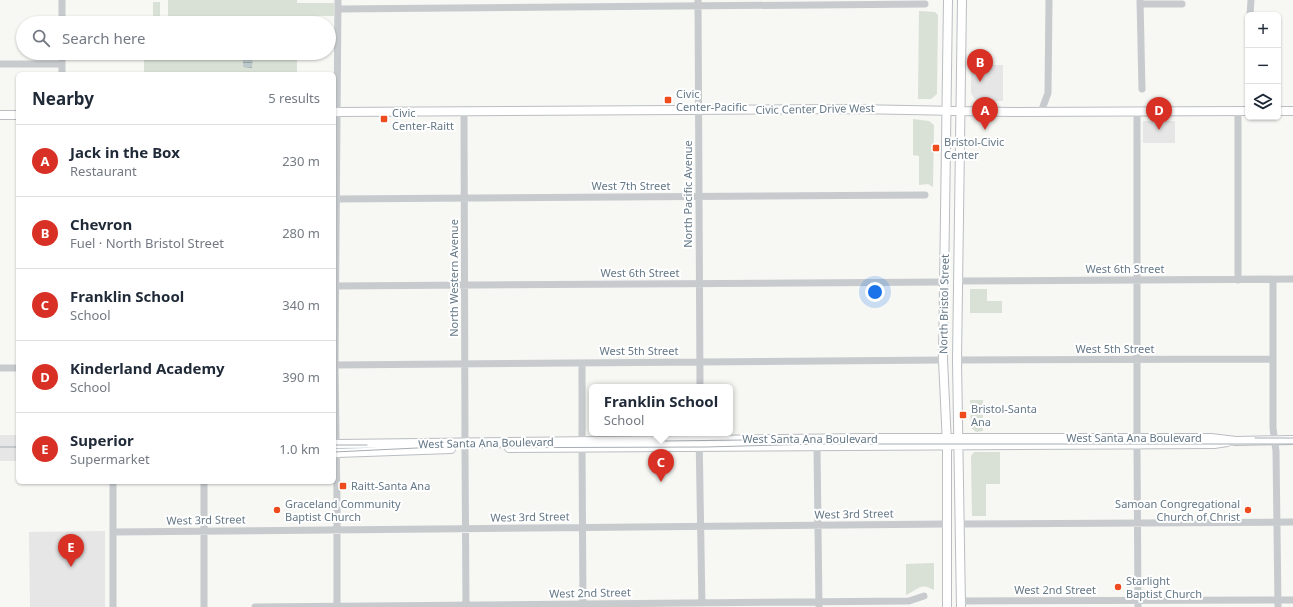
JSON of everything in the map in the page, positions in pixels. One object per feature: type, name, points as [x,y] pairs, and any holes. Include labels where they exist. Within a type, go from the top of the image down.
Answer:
[{"type":"main road","name":"North Bristol Street","points":[[947,607],[946,442],[943,360],[948,0]]},
{"type":"main road","name":"North Bristol Street","points":[[961,604],[957,281],[962,0]]},
{"type":"main road","name":"Civic Center Drive West","points":[[336,112],[891,109],[960,112],[1245,111]]},
{"type":"main road","points":[[1281,111],[1293,111]]},
{"type":"main road","points":[[0,115],[16,115]]},
{"type":"main road","name":"West Santa Ana Boulevard","points":[[336,444],[465,446],[582,445],[699,440],[959,442],[1137,441],[1211,438],[1236,441],[1293,440]]},
{"type":"main road","name":"West Santa Ana Boulevard","points":[[699,440],[817,446],[946,442]]},
{"type":"main road","name":"West Santa Ana Boulevard","points":[[337,453],[465,446]]},
{"type":"street","points":[[62,0],[62,16]]},
{"type":"street","points":[[336,78],[338,0]]},
{"type":"street","points":[[1041,112],[1048,93],[1050,0]]},
{"type":"street","points":[[1250,0],[1250,12]]},
{"type":"street","points":[[1142,89],[1140,2],[1182,4]]},
{"type":"street","points":[[338,9],[698,3],[925,4]]},
{"type":"street","name":"North Pacific Avenue","points":[[698,3],[700,384]]},
{"type":"street","points":[[62,60],[62,72]]},
{"type":"street","points":[[0,64],[62,64]]},
{"type":"street","name":"North Western Avenue","points":[[464,111],[466,606]]},
{"type":"street","points":[[1137,111],[1138,604]]},
{"type":"street","points":[[1238,111],[1238,280]]},
{"type":"street","name":"West 7th Street","points":[[336,199],[925,195]]},
{"type":"street","points":[[1273,280],[1273,428],[1275,441],[1278,603]]},
{"type":"street","name":"West 6th Street","points":[[957,281],[1293,280]]},
{"type":"street","name":"West 6th Street","points":[[336,286],[944,282]]},
{"type":"street","name":"West 5th Street","points":[[957,360],[1273,359]]},
{"type":"street","name":"West 5th Street","points":[[336,365],[943,360]]},
{"type":"street","points":[[582,363],[583,605]]},
{"type":"street","points":[[0,368],[16,368]]},
{"type":"street","points":[[699,440],[702,605]]},
{"type":"street","points":[[336,444],[336,460]]},
{"type":"street","points":[[817,446],[819,604]]},
{"type":"street","points":[[113,484],[113,607]]},
{"type":"street","points":[[204,484],[204,607]]},
{"type":"street","points":[[336,484],[338,530],[337,606]]},
{"type":"street","points":[[960,524],[1293,522]]},
{"type":"street","name":"West 3rd Street","points":[[113,532],[946,524]]},
{"type":"street","name":"West 2nd Street","points":[[255,607],[819,604],[909,601],[924,596]]},
{"type":"street","name":"West 2nd Street","points":[[961,604],[1278,603],[1293,600]]},
{"type":"shaded area","points":[[168,0],[297,0],[297,3],[334,3],[334,16],[168,16]]},
{"type":"shaded area","points":[[153,2],[160,2],[160,16],[153,16]]},
{"type":"shaded area","points":[[919,11],[935,12],[938,15],[937,94],[931,99],[918,99]]},
{"type":"shaded area","points":[[144,60],[297,60],[297,72],[144,72]]},
{"type":"shaded area","points":[[243,60],[253,60],[252,68],[243,67]]},
{"type":"shaded area","points":[[971,65],[1003,65],[1003,101],[978,101],[974,98],[971,93]]},
{"type":"shaded area","points":[[913,119],[929,121],[934,125],[933,187],[928,184],[919,185],[919,156],[913,155]]},
{"type":"shaded area","points":[[1143,121],[1175,121],[1175,143],[1143,143]]},
{"type":"shaded area","points":[[970,289],[987,289],[987,301],[1002,301],[1002,313],[970,313]]},
{"type":"shaded area","points":[[970,400],[983,400],[983,431],[976,432],[971,428]]},
{"type":"shaded area","points":[[0,435],[16,435],[16,461],[0,461]]},
{"type":"shaded area","points":[[974,452],[1000,452],[1000,484],[986,484],[986,516],[972,516],[971,456]]},
{"type":"shaded area","points":[[105,531],[105,607],[30,607],[29,532]]},
{"type":"shaded area","points":[[934,563],[934,590],[922,586],[906,595],[906,564]]},
{"type":"tram line","points":[[1255,438],[1293,438]]},
{"type":"tram line","points":[[665,441],[745,440]]},
{"type":"tram line","points":[[336,452],[417,448],[706,447],[817,444],[1293,444]]},
{"type":"tram line","points":[[336,445],[367,445]]},
{"type":"tram line","points":[[0,447],[16,447]]},
{"type":"place","name":"Chevron","points":[[980,82]]},
{"type":"place","name":"Civic Center-Pacific","points":[[668,100]]},
{"type":"place","name":"Civic Center-Raitt","points":[[384,119]]},
{"type":"place","name":"Jack in the Box","points":[[985,130]]},
{"type":"place","name":"Kinderland Academy","points":[[1159,130]]},
{"type":"place","name":"Bristol-Civic Center","points":[[936,148]]},
{"type":"place","name":"Bristol-Santa Ana","points":[[963,415]]},
{"type":"place","name":"Franklin School","points":[[661,482]]},
{"type":"place","name":"Raitt-Santa Ana","points":[[343,486]]},
{"type":"place","name":"Graceland Community Baptist Church","points":[[277,510]]},
{"type":"place","name":"Samoan Congregational Church of Christ","points":[[1248,510]]},
{"type":"place","name":"Superior","points":[[71,567]]},
{"type":"place","name":"Starlight Baptist Church","points":[[1118,587]]}]
